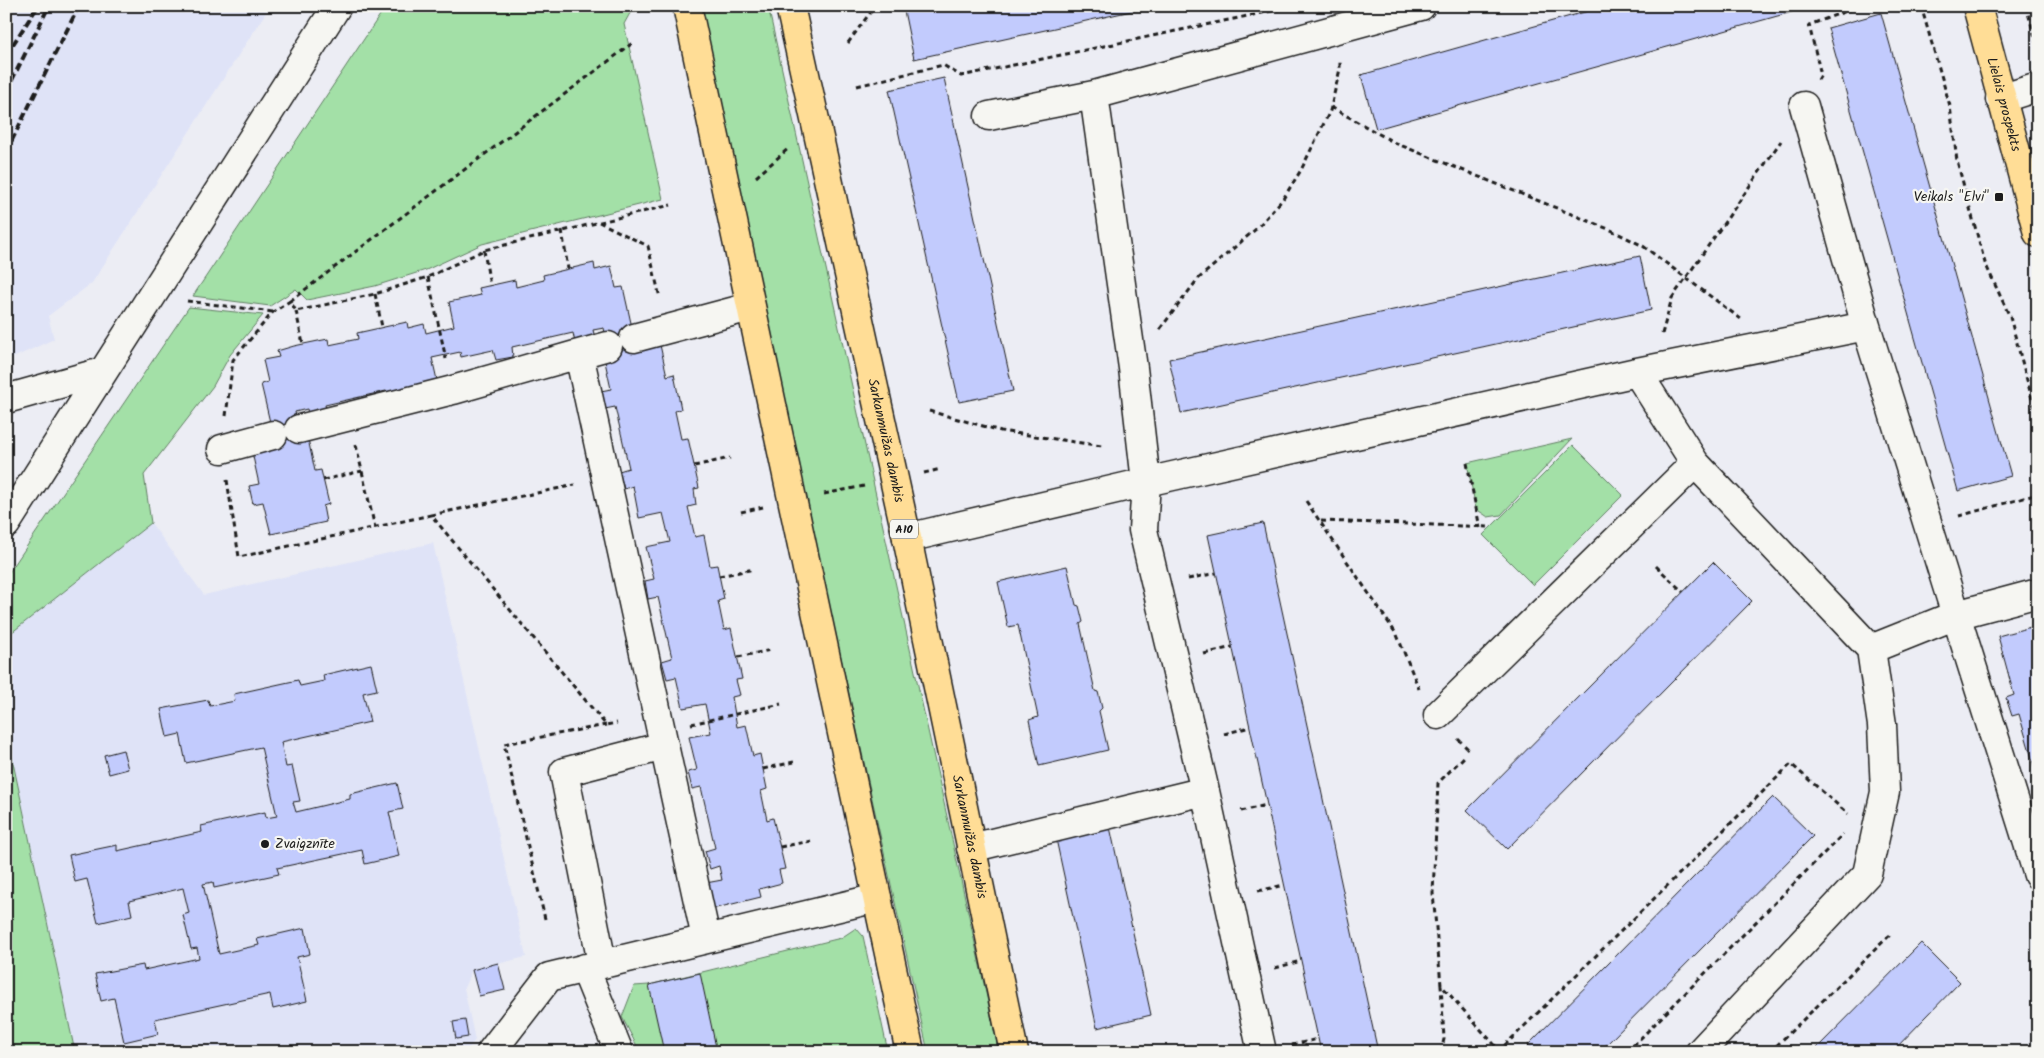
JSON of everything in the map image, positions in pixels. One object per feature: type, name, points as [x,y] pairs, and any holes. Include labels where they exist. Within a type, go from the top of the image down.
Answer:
[{"type":"main road","points":[[687,6],[910,1052]]},
{"type":"main road","name":"Sarkanmuižas dambis","points":[[790,6],[907,538],[1014,1052]]},
{"type":"main road","name":"Lielais prospekts","points":[[1977,6],[2000,99],[2038,233]]},
{"type":"street","points":[[6,524],[337,6]]},
{"type":"street","points":[[989,116],[1094,95],[1421,6]]},
{"type":"street","points":[[2000,99],[2038,87]]},
{"type":"street","points":[[1094,95],[1133,368],[1146,482],[1143,530],[1205,791],[1273,1049]]},
{"type":"street","points":[[1804,106],[1866,326],[2038,876]]},
{"type":"street","points":[[634,338],[750,307]]},
{"type":"street","points":[[907,538],[1146,482],[1637,372],[1866,326]]},
{"type":"street","points":[[299,429],[453,390],[608,346]]},
{"type":"street","points":[[579,354],[706,938]]},
{"type":"street","points":[[6,398],[102,372]]},
{"type":"street","points":[[1637,372],[1695,463],[1871,649],[1882,725],[1885,792],[1867,874],[1700,1052]]},
{"type":"street","points":[[222,449],[273,435]]},
{"type":"street","points":[[1438,715],[1695,463]]},
{"type":"street","points":[[1871,649],[1956,615],[2038,593]]},
{"type":"street","points":[[619,1052],[594,966],[564,772],[661,731]]},
{"type":"street","points":[[971,848],[1205,791]]},
{"type":"street","points":[[491,1052],[549,977],[877,898]]},
{"type":"path","points":[[848,44],[875,6]]},
{"type":"path","points":[[857,86],[943,65],[961,76],[1292,6]]},
{"type":"path","points":[[1846,11],[1849,6]]},
{"type":"path","points":[[1637,372],[1661,337],[1672,298],[1804,106],[1821,75],[1809,24],[1860,6]]},
{"type":"path","points":[[1921,6],[1950,106],[1957,161],[1985,263],[2010,317],[2038,422]]},
{"type":"path","points":[[2026,6],[2038,48]]},
{"type":"path","points":[[1133,368],[1198,279],[1257,228],[1283,199],[1301,170],[1331,107],[1340,69],[1338,30]]},
{"type":"path","points":[[607,479],[239,557],[222,449],[233,360],[273,312],[634,42]]},
{"type":"path","points":[[1331,107],[1395,143],[1611,230],[1643,246],[1685,279],[1777,345]]},
{"type":"path","points":[[749,183],[796,143]]},
{"type":"path","points":[[296,311],[375,294],[428,277],[484,250],[671,205]]},
{"type":"path","points":[[598,222],[648,246],[662,307]]},
{"type":"path","points":[[562,230],[568,269]]},
{"type":"path","points":[[484,250],[490,286]]},
{"type":"path","points":[[428,277],[453,390]]},
{"type":"path","points":[[375,294],[382,327]]},
{"type":"path","points":[[184,300],[273,312]]},
{"type":"path","points":[[290,301],[296,311],[303,344]]},
{"type":"path","points":[[928,411],[1001,431],[1102,446]]},
{"type":"path","points":[[350,416],[375,528]]},
{"type":"path","points":[[694,466],[730,458]]},
{"type":"path","points":[[1467,463],[1480,528]]},
{"type":"path","points":[[923,473],[941,469]]},
{"type":"path","points":[[323,480],[362,471]]},
{"type":"path","points":[[823,494],[868,485]]},
{"type":"path","points":[[1927,525],[2038,494]]},
{"type":"path","points":[[1306,501],[1397,635],[1424,702],[1470,751]]},
{"type":"path","points":[[741,512],[765,507]]},
{"type":"path","points":[[431,515],[606,725],[661,731],[781,704]]},
{"type":"path","points":[[1320,521],[1491,527]]},
{"type":"path","points":[[1656,566],[1683,592]]},
{"type":"path","points":[[719,576],[754,569]]},
{"type":"path","points":[[1182,581],[1216,572]]},
{"type":"path","points":[[1198,655],[1232,647]]},
{"type":"path","points":[[738,657],[771,650]]},
{"type":"path","points":[[1216,736],[1250,727]]},
{"type":"path","points":[[1441,1052],[1444,1039],[1433,893],[1438,783],[1464,757]]},
{"type":"path","points":[[763,769],[794,762]]},
{"type":"path","points":[[1440,985],[1500,1051],[1791,764],[1856,821]]},
{"type":"path","points":[[1233,812],[1267,805]]},
{"type":"path","points":[[1627,1052],[1849,828]]},
{"type":"path","points":[[780,847],[811,841]]},
{"type":"path","points":[[1250,892],[1284,885]]},
{"type":"path","points":[[1770,1052],[1892,933]]},
{"type":"path","points":[[1267,970],[1301,961]]},
{"type":"path","points":[[1273,1049],[1318,1039]]},
{"type":"shaded area","points":[[6,6],[270,6],[92,283],[48,316],[54,339],[6,361]]},
{"type":"shaded area","name":"Zvaigznīte","points":[[151,523],[204,595],[433,543],[526,957],[472,970],[464,988],[475,1040],[466,1052],[75,1052],[6,730],[6,637]]},
{"type":"green space","points":[[386,6],[634,6],[624,24],[663,199],[482,244],[426,270],[375,286],[307,300],[296,289],[270,306],[193,296]]},
{"type":"green space","points":[[697,6],[768,6],[999,1052],[928,1052]]},
{"type":"green space","points":[[189,307],[263,315],[230,355],[213,386],[144,475],[151,523],[6,637],[6,577]]},
{"type":"green space","points":[[1572,439],[1501,515],[1488,517],[1476,509],[1467,463]]},
{"type":"green space","points":[[1573,445],[1623,495],[1533,585],[1483,535]]},
{"type":"green space","points":[[6,730],[75,1052],[6,1052]]},
{"type":"green space","points":[[856,928],[863,936],[888,1052],[640,1052],[622,1017],[634,986],[649,985],[841,938]]},
{"type":"building","points":[[903,6],[1154,6],[914,59]]},
{"type":"building","points":[[1606,6],[1813,6],[1376,129],[1361,75]]},
{"type":"building","points":[[1881,13],[2011,476],[1958,491],[1828,28]]},
{"type":"building","points":[[944,78],[1013,391],[959,402],[889,90]]},
{"type":"building","points":[[1640,256],[1651,310],[1181,413],[1169,359]]},
{"type":"building","points":[[594,263],[595,270],[611,266],[616,288],[623,287],[637,350],[660,345],[667,376],[674,374],[681,409],[675,411],[681,439],[688,438],[699,488],[694,489],[696,505],[688,507],[695,537],[704,535],[710,566],[717,565],[724,599],[718,601],[724,630],[731,628],[742,679],[736,680],[740,695],[732,697],[737,727],[746,725],[753,756],[760,754],[767,789],[761,791],[767,820],[773,818],[785,869],[779,870],[782,883],[759,889],[761,897],[712,909],[706,883],[722,880],[719,866],[710,869],[705,851],[715,848],[701,787],[692,789],[688,772],[697,770],[689,737],[711,733],[705,704],[683,708],[676,677],[667,679],[662,661],[672,658],[658,597],[648,599],[645,581],[654,579],[646,547],[670,542],[663,513],[639,518],[633,486],[624,489],[619,471],[629,468],[615,407],[605,409],[601,391],[611,389],[604,357],[609,355],[604,328],[593,330],[595,338],[575,343],[573,333],[512,347],[513,357],[496,360],[493,350],[461,357],[460,352],[432,358],[437,380],[404,388],[407,398],[389,402],[386,391],[325,405],[328,416],[309,420],[307,409],[295,412],[302,441],[308,439],[315,471],[321,470],[329,504],[323,506],[326,522],[271,534],[263,502],[253,504],[249,486],[259,484],[252,452],[273,435],[261,384],[268,382],[263,360],[279,357],[277,351],[294,346],[328,339],[329,345],[358,339],[357,333],[407,322],[408,328],[424,324],[426,333],[454,326],[449,302],[481,295],[479,288],[515,280],[516,287],[544,280],[543,275]]},
{"type":"building","points":[[1263,523],[1378,1052],[1321,1052],[1208,535]]},
{"type":"building","points":[[1713,562],[1752,601],[1507,849],[1467,810]]},
{"type":"building","points":[[1067,566],[1076,605],[1079,606],[1083,622],[1080,624],[1095,691],[1098,692],[1102,708],[1099,711],[1108,750],[1039,766],[1029,720],[1038,717],[1018,625],[1008,627],[998,582]]},
{"type":"building","points":[[2038,625],[2038,779],[2019,714],[2012,716],[2006,698],[2014,695],[1998,636]]},
{"type":"building","points":[[371,664],[377,690],[363,693],[370,722],[281,742],[286,767],[292,766],[300,801],[293,802],[296,812],[350,799],[350,794],[397,783],[403,809],[389,812],[399,856],[365,864],[362,850],[277,868],[279,874],[214,888],[213,882],[203,884],[219,954],[259,945],[257,939],[305,928],[310,954],[297,957],[307,1001],[273,1009],[270,994],[155,1019],[158,1034],[124,1042],[114,998],[101,1001],[95,974],[143,965],[144,970],[199,958],[197,948],[191,949],[183,915],[189,913],[183,888],[129,901],[132,915],[98,923],[87,879],[75,882],[69,855],[117,845],[117,851],[202,832],[201,826],[265,812],[266,818],[277,816],[261,747],[186,763],[180,734],[167,737],[161,709],[208,700],[210,706],[235,701],[234,694],[298,680],[300,686],[324,681],[323,675]]},
{"type":"building","points":[[123,750],[128,769],[109,774],[104,755]]},
{"type":"building","points":[[1773,797],[1813,836],[1599,1052],[1535,1052],[1528,1045]]},
{"type":"building","points":[[1110,827],[1151,1015],[1097,1028],[1056,839]]},
{"type":"building","points":[[1921,943],[1960,982],[1892,1052],[1813,1052]]},
{"type":"building","points":[[498,963],[505,990],[479,996],[472,970]]},
{"type":"building","points":[[700,973],[717,1052],[664,1052],[649,985]]},
{"type":"building","points":[[465,1020],[468,1037],[456,1039],[453,1022]]},
{"type":"railway","points":[[6,55],[38,6]]},
{"type":"railway","points":[[6,92],[49,6]]},
{"type":"railway","points":[[6,152],[79,6]]},
{"type":"place","name":"Veikals \"Elvi\"","points":[[1999,197]]},
{"type":"place","name":"Zvaigznīte","points":[[265,844]]}]
